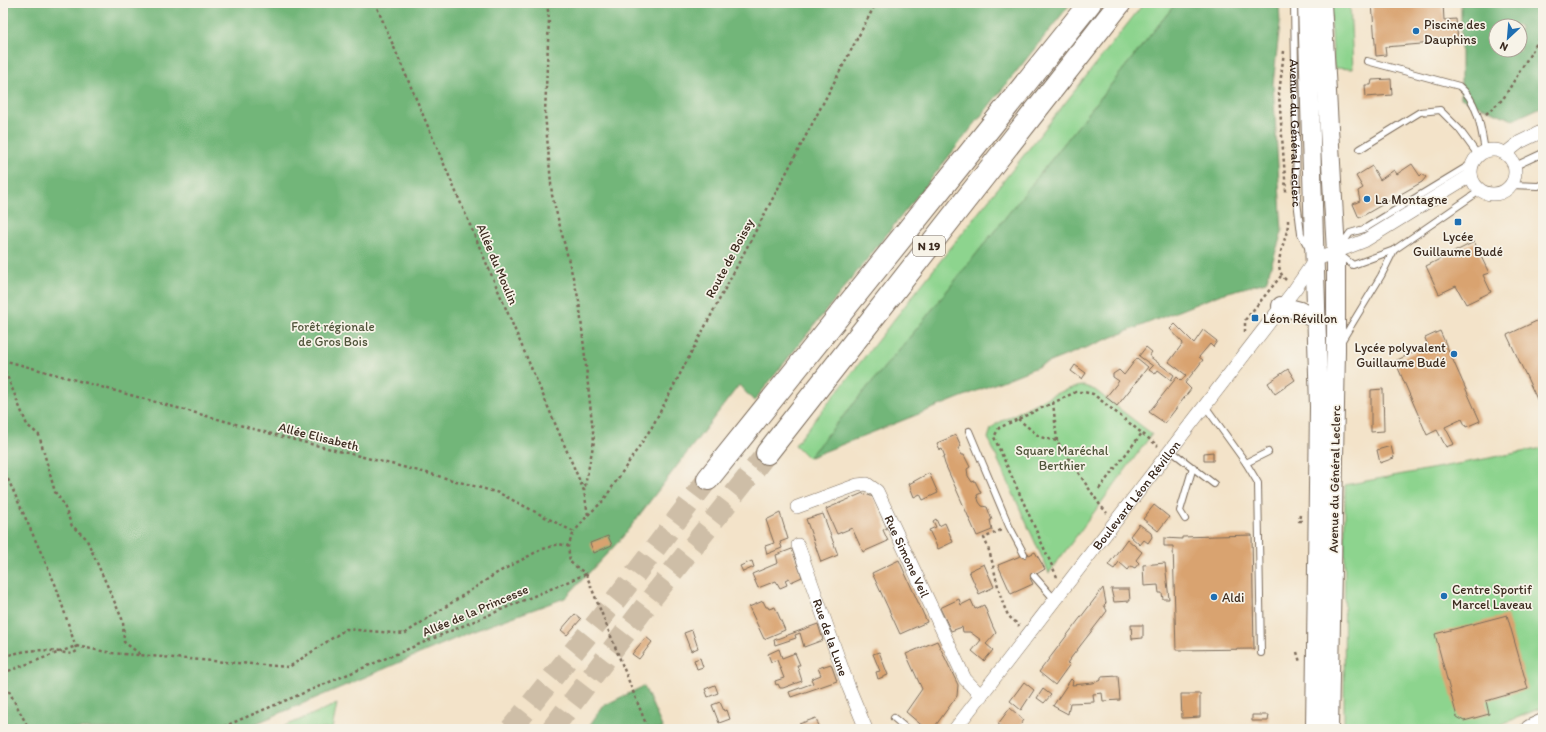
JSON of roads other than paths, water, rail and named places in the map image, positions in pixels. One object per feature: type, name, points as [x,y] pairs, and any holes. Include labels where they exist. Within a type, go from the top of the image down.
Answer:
[{"type":"highway","name":"N 19","points":[[708,479],[1090,3]]},
{"type":"highway","name":"N 19","points":[[767,453],[1120,3]]},
{"type":"main road","points":[[1307,3],[1315,260]]},
{"type":"main road","name":"Avenue du Général Leclerc","points":[[1322,3],[1342,228],[1336,252],[1336,350],[1329,729]]},
{"type":"main road","name":"Avenue du Général Leclerc","points":[[1315,260],[1319,407],[1315,729]]},
{"type":"main road","points":[[1281,306],[1300,311],[1317,321]]},
{"type":"main road","points":[[1530,729],[1543,723]]},
{"type":"street","points":[[1506,153],[1520,142],[1543,132]]},
{"type":"street","points":[[1315,260],[1364,241],[1477,161],[1499,150],[1506,153],[1515,166],[1515,177],[1511,185],[1500,193],[1492,194],[1481,190],[1475,184],[1477,161]]},
{"type":"street","name":"Boulevard Léon Révillon","points":[[955,729],[1315,260]]},
{"type":"street","name":"Rue Simone Veil","points":[[797,507],[856,485],[867,484],[877,491],[964,679],[981,696]]},
{"type":"street","name":"Rue de la Lune","points":[[798,545],[849,688],[866,729]]},
{"type":"lane","name":"Avenue du Général Leclerc","points":[[1294,3],[1296,71],[1295,156],[1297,201],[1301,234],[1315,260]]},
{"type":"lane","points":[[1367,61],[1459,86],[1467,93],[1480,120],[1477,161]]},
{"type":"lane","points":[[1360,149],[1420,112],[1440,110],[1459,129],[1477,161]]},
{"type":"lane","points":[[1515,166],[1543,153]]},
{"type":"lane","points":[[1342,228],[1364,229],[1477,161]]},
{"type":"lane","points":[[1511,185],[1538,186],[1543,184]]},
{"type":"lane","points":[[1336,252],[1353,265],[1394,250],[1481,190]]},
{"type":"lane","points":[[1336,350],[1381,276],[1394,250]]},
{"type":"lane","points":[[1204,405],[1246,463],[1258,483],[1261,653]]},
{"type":"lane","points":[[969,432],[1009,526],[1024,554]]},
{"type":"lane","points":[[1169,452],[1214,484]]},
{"type":"lane","points":[[1246,463],[1268,452]]},
{"type":"lane","points":[[1184,519],[1180,511],[1193,468]]},
{"type":"lane","points":[[1034,576],[1059,595]]},
{"type":"lane","points":[[894,718],[907,729]]},
{"type":"tunnel","points":[[552,729],[651,599],[767,453]]},
{"type":"tunnel","points":[[511,729],[617,598],[708,479]]},
{"type":"place","name":"Piscine des Dauphins","points":[[1416,31]]},
{"type":"place","name":"La Montagne","points":[[1367,199]]},
{"type":"place","name":"Lycée Guillaume Budé","points":[[1458,222]]},
{"type":"place","name":"Léon Révillon","points":[[1255,318]]},
{"type":"place","name":"Lycée polyvalent Guillaume Budé","points":[[1454,354]]},
{"type":"place","name":"Centre Sportif Marcel Laveau","points":[[1444,596]]},
{"type":"place","name":"Aldi","points":[[1214,597]]},
{"type":"park label","name":"Forêt régionale de Gros Bois","points":[[333,334]]},
{"type":"park label","name":"Square Maréchal Berthier","points":[[1062,458]]}]
